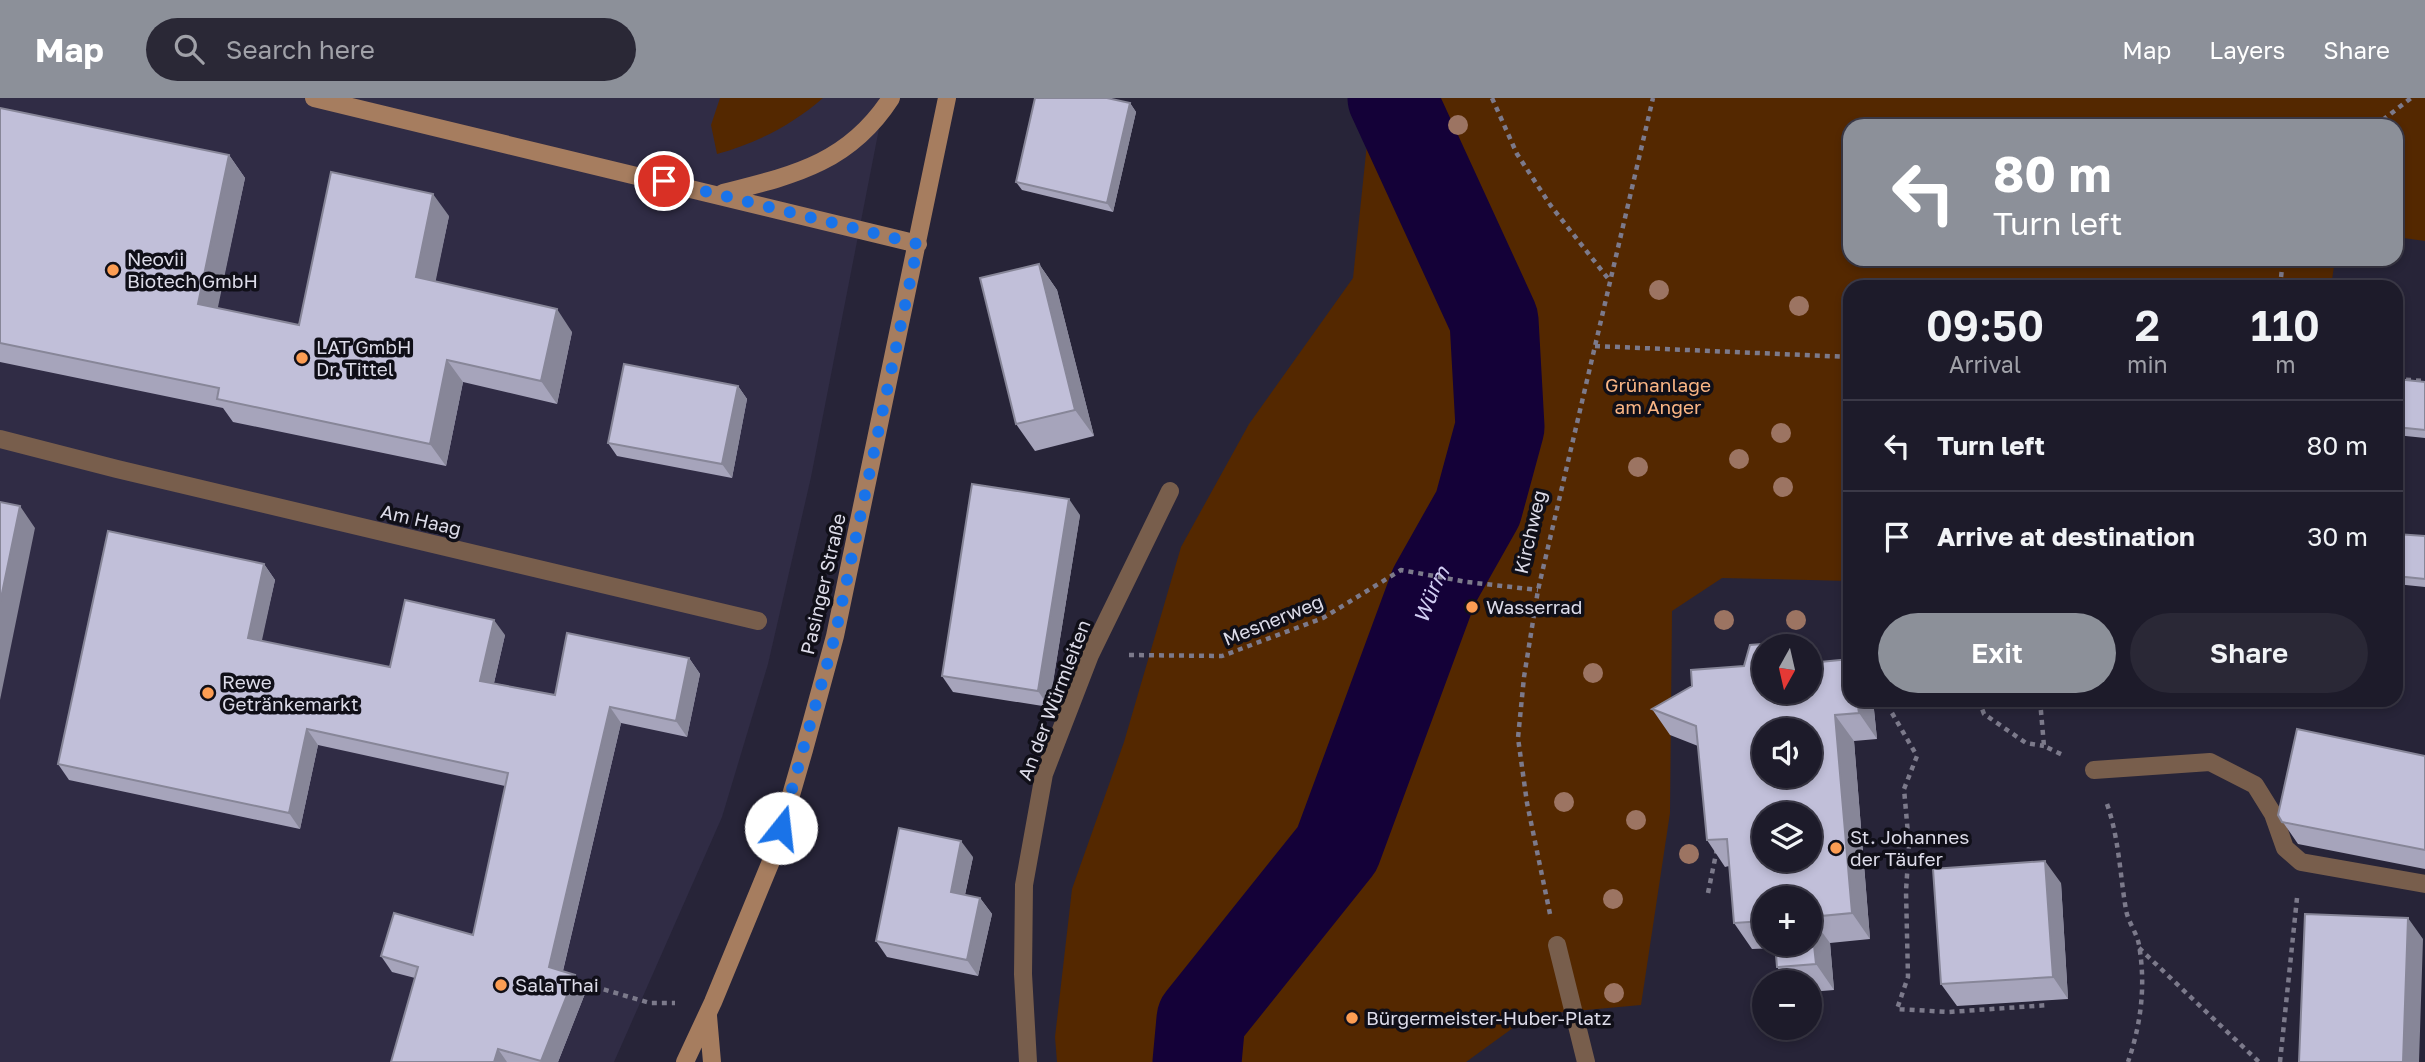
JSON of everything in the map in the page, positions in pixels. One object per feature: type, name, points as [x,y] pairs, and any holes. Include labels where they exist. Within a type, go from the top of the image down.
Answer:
[{"type":"main road","points":[[314,98],[918,244]]},
{"type":"main road","points":[[718,194],[790,176],[836,155],[884,110],[891,98]]},
{"type":"main road","name":"Pasinger Straße","points":[[685,1062],[711,1009],[774,854],[835,636],[947,98]]},
{"type":"main road","points":[[711,1009],[712,1062]]},
{"type":"street","name":"Am Haag","points":[[0,439],[758,621]]},
{"type":"street","name":"An der Würmleiten","points":[[1028,1062],[1023,974],[1024,885],[1044,774],[1090,655],[1170,491]]},
{"type":"street","points":[[2094,770],[2210,762],[2255,785],[2273,814],[2285,848],[2301,862],[2425,884]]},
{"type":"street","points":[[1557,945],[1586,1062]]},
{"type":"path","points":[[1492,98],[1517,154],[1551,206],[1610,281]]},
{"type":"path","name":"Kirchweg","points":[[1557,945],[1528,803],[1518,738],[1524,677],[1538,590],[1653,98]]},
{"type":"path","points":[[2384,119],[2411,98]]},
{"type":"path","points":[[1595,345],[1843,357]]},
{"type":"path","points":[[2403,379],[2425,381]]},
{"type":"path","name":"Mesnerweg","points":[[1090,655],[1222,656],[1323,618],[1401,570],[1467,582],[1538,590]]},
{"type":"path","points":[[1982,707],[1984,714],[2026,743],[2045,746],[2094,770],[2113,822],[2126,915],[2139,947],[2143,986],[2139,1030],[2128,1062]]},
{"type":"path","points":[[2041,707],[2045,746]]},
{"type":"path","points":[[1892,713],[1917,756],[1903,789],[1909,845],[1906,891],[1908,977],[1897,1009],[1949,1012],[2049,1005]]},
{"type":"path","points":[[1708,893],[1714,857],[1720,842]]},
{"type":"path","points":[[2280,1062],[2301,862]]},
{"type":"path","points":[[2139,947],[2259,1062]]},
{"type":"path","points":[[562,977],[650,1003],[711,1009]]},
{"type":"shaded area","points":[[0,98],[885,98],[811,477],[768,664],[722,817],[614,1062],[0,1062]]},
{"type":"green space","points":[[720,98],[823,98],[799,117],[773,132],[717,154],[711,125]]},
{"type":"green space","name":"Grünanlage am Anger","points":[[1362,98],[2425,98],[2425,241],[2403,238],[2403,119],[1843,119],[1843,266],[2334,266],[2332,280],[1843,280],[1843,581],[1722,578],[1672,611],[1670,813],[1641,1005],[1531,1015],[1466,1062],[1057,1062],[1055,1037],[1072,889],[1124,742],[1181,547],[1249,424],[1353,278],[1368,134]]},
{"type":"building","points":[[1035,98],[1107,98],[1130,103],[1107,203],[1016,182]]},
{"type":"building","points":[[0,108],[229,155],[198,304],[299,325],[331,172],[433,194],[416,277],[557,309],[541,381],[447,360],[430,444],[217,399],[219,388],[0,343]]},
{"type":"building","points":[[1039,264],[1075,410],[1016,424],[980,278]]},
{"type":"building","points":[[624,364],[738,386],[722,464],[608,443]]},
{"type":"building","points":[[2403,380],[2425,382],[2425,430],[2403,428]]},
{"type":"building","points":[[972,484],[1069,499],[1038,691],[942,676]]},
{"type":"building","points":[[0,502],[20,506],[0,603]]},
{"type":"building","points":[[108,531],[264,564],[248,638],[390,667],[405,600],[494,620],[480,681],[555,695],[567,633],[689,658],[676,721],[610,707],[549,967],[575,975],[541,1061],[498,1049],[494,1062],[391,1062],[418,967],[381,956],[394,913],[473,935],[508,773],[307,729],[289,813],[58,764]]},
{"type":"building","points":[[2403,534],[2425,536],[2425,579],[2403,577]]},
{"type":"building","points":[[1752,645],[1752,704],[1822,704],[1822,662],[1843,660],[1843,707],[1858,707],[1859,713],[1835,715],[1852,913],[1822,916],[1822,886],[1752,886],[1752,922],[1734,923],[1727,839],[1707,840],[1696,726],[1652,709],[1692,686],[1691,670],[1744,666]]},
{"type":"building","points":[[2297,729],[2425,756],[2425,850],[2282,822],[2278,815]]},
{"type":"building","points":[[899,828],[961,841],[951,892],[980,898],[967,960],[876,941]]},
{"type":"building","points":[[2045,861],[2053,977],[1941,984],[1933,869]]},
{"type":"building","points":[[2305,914],[2408,918],[2403,1062],[2299,1062]]},
{"type":"building","points":[[1776,956],[1815,956],[1816,964],[1777,967]]},
{"type":"waterway","name":"Würm","points":[[1197,1062],[1201,1019],[1337,849],[1434,586],[1478,508],[1500,427],[1494,320],[1392,98]]},
{"type":"place","name":"Neovii Biotech GmbH","points":[[113,270]]},
{"type":"place","name":"LAT GmbH Dr. Tittel","points":[[302,358]]},
{"type":"place","name":"Wasserrad","points":[[1472,607]]},
{"type":"place","name":"Rewe Getränkemarkt","points":[[208,693]]},
{"type":"place","name":"St. Johannes der Täufer","points":[[1836,848]]},
{"type":"place","name":"Sala Thai","points":[[501,985]]},
{"type":"place","name":"Bürgermeister-Huber-Platz","points":[[1352,1018]]},
{"type":"route","points":[[664,181],[918,244],[835,636],[781,828]]}]
